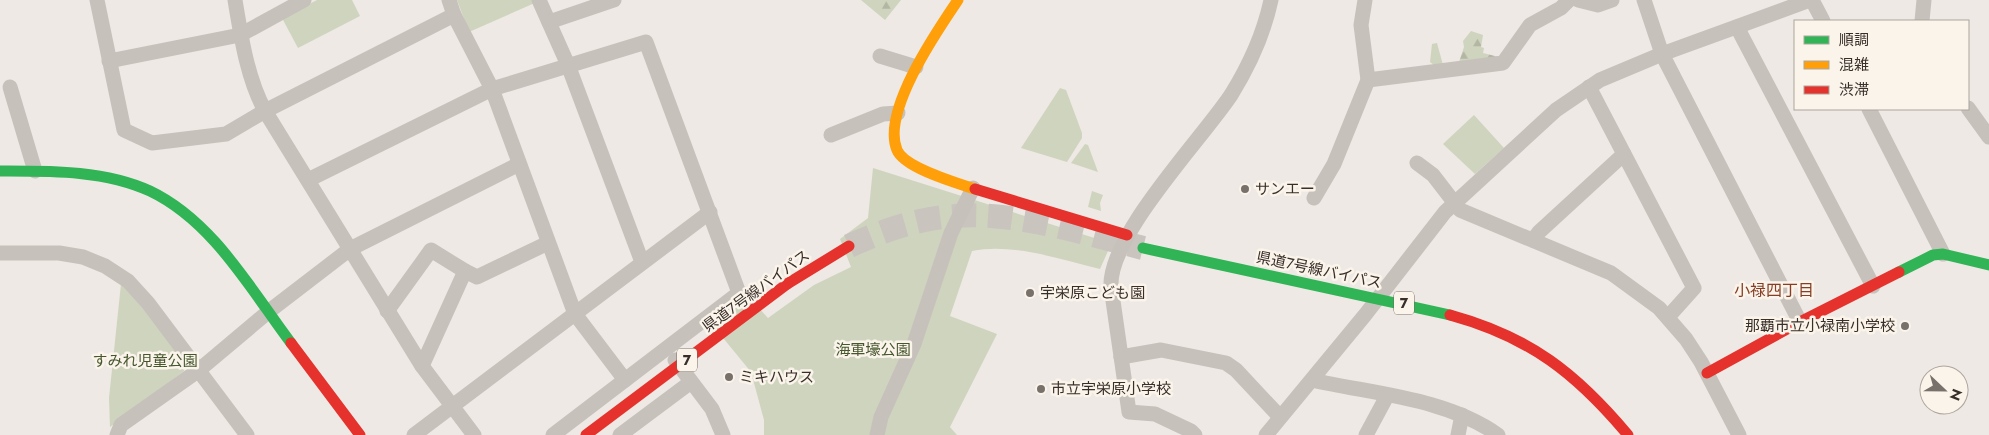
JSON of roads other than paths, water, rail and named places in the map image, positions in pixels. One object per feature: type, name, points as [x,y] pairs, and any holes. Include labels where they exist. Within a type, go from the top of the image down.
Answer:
[{"type":"street","points":[[97,0],[124,130],[152,143],[226,134],[265,111],[454,15]]},
{"type":"street","points":[[235,0],[240,35],[265,111],[422,366],[451,407],[474,435]]},
{"type":"street","points":[[109,61],[240,35],[304,0]]},
{"type":"street","points":[[449,0],[454,15],[492,89],[575,314],[624,380]]},
{"type":"street","points":[[539,0],[568,66],[642,262]]},
{"type":"street","points":[[549,22],[614,0]]},
{"type":"street","points":[[958,0],[916,67],[898,114],[894,141],[900,156],[911,165],[973,188],[1127,235]]},
{"type":"street","points":[[1195,435],[1191,431],[1155,414],[1129,412],[1111,280],[1116,260],[1127,235],[1244,72],[1263,30],[1272,0]]},
{"type":"street","points":[[1314,198],[1334,164],[1368,80],[1361,25],[1365,0]]},
{"type":"street","points":[[1368,80],[1504,63],[1530,25],[1561,8],[1569,0]]},
{"type":"street","points":[[1578,0],[1598,5],[1612,0]]},
{"type":"street","points":[[1644,0],[1662,54],[1800,322]]},
{"type":"street","points":[[1266,435],[1454,202],[1556,110],[1589,87],[1662,54],[1811,0],[1822,20]]},
{"type":"street","points":[[1922,20],[1924,0]]},
{"type":"street","points":[[1737,28],[1873,286]]},
{"type":"street","points":[[308,180],[492,89],[646,42],[740,293],[553,435]]},
{"type":"street","points":[[880,56],[916,67]]},
{"type":"street","points":[[10,87],[35,171]]},
{"type":"street","points":[[1589,87],[1694,288],[1668,317]]},
{"type":"street","points":[[1969,109],[1989,137]]},
{"type":"street","points":[[1870,110],[1943,254]]},
{"type":"street","points":[[831,135],[884,114],[898,114]]},
{"type":"street","points":[[1533,240],[1539,232],[1624,154]]},
{"type":"street","points":[[1417,163],[1432,175],[1460,210],[1610,273],[1641,293],[1668,317],[1686,339],[1707,373],[1739,435]]},
{"type":"street","points":[[117,435],[121,425],[199,370],[268,312],[350,249],[519,164]]},
{"type":"street","points":[[0,171],[35,171],[103,176],[150,192],[192,219],[223,253],[360,435]]},
{"type":"street","points":[[878,435],[889,422],[909,376],[962,235],[967,203],[973,188]]},
{"type":"street","points":[[414,435],[710,212]]},
{"type":"street","points":[[387,311],[431,250],[476,277],[548,243]]},
{"type":"street","name":"県道7号線バイパス","points":[[586,435],[787,284],[849,246]]},
{"type":"street","name":"県道7号線バイパス","points":[[1144,248],[1379,297],[1476,322],[1503,332],[1529,345],[1582,382],[1628,435]]},
{"type":"street","points":[[0,253],[59,253],[83,257],[105,266],[128,282],[148,303],[247,435]]},
{"type":"street","points":[[1707,373],[1800,322],[1933,255],[1943,254],[1989,265]]},
{"type":"street","points":[[422,366],[465,272]]},
{"type":"street","points":[[666,349],[712,409],[723,435]]},
{"type":"street","points":[[1121,357],[1161,350],[1226,363],[1236,370],[1280,417]]},
{"type":"street","points":[[1312,380],[1428,404],[1462,415],[1498,435]]},
{"type":"street","points":[[620,435],[691,382]]},
{"type":"street","points":[[1366,435],[1387,396]]},
{"type":"street","points":[[1458,435],[1462,415]]},
{"type":"tunnel","points":[[849,246],[887,230],[914,222],[941,217],[978,215],[1026,220],[1143,248]]},
{"type":"place","name":"サンエー","points":[[1245,189]]},
{"type":"place","name":"宇栄原こども園","points":[[1030,293]]},
{"type":"place","name":"那覇市立小禄南小学校","points":[[1905,326]]},
{"type":"place","name":"ミキハウス","points":[[729,377]]},
{"type":"place","name":"市立宇栄原小学校","points":[[1041,389]]},
{"type":"district","name":"小禄四丁目","points":[[1774,290]]},
{"type":"park label","name":"海軍壕公園","points":[[873,350]]},
{"type":"park label","name":"すみれ児童公園","points":[[145,361]]}]
